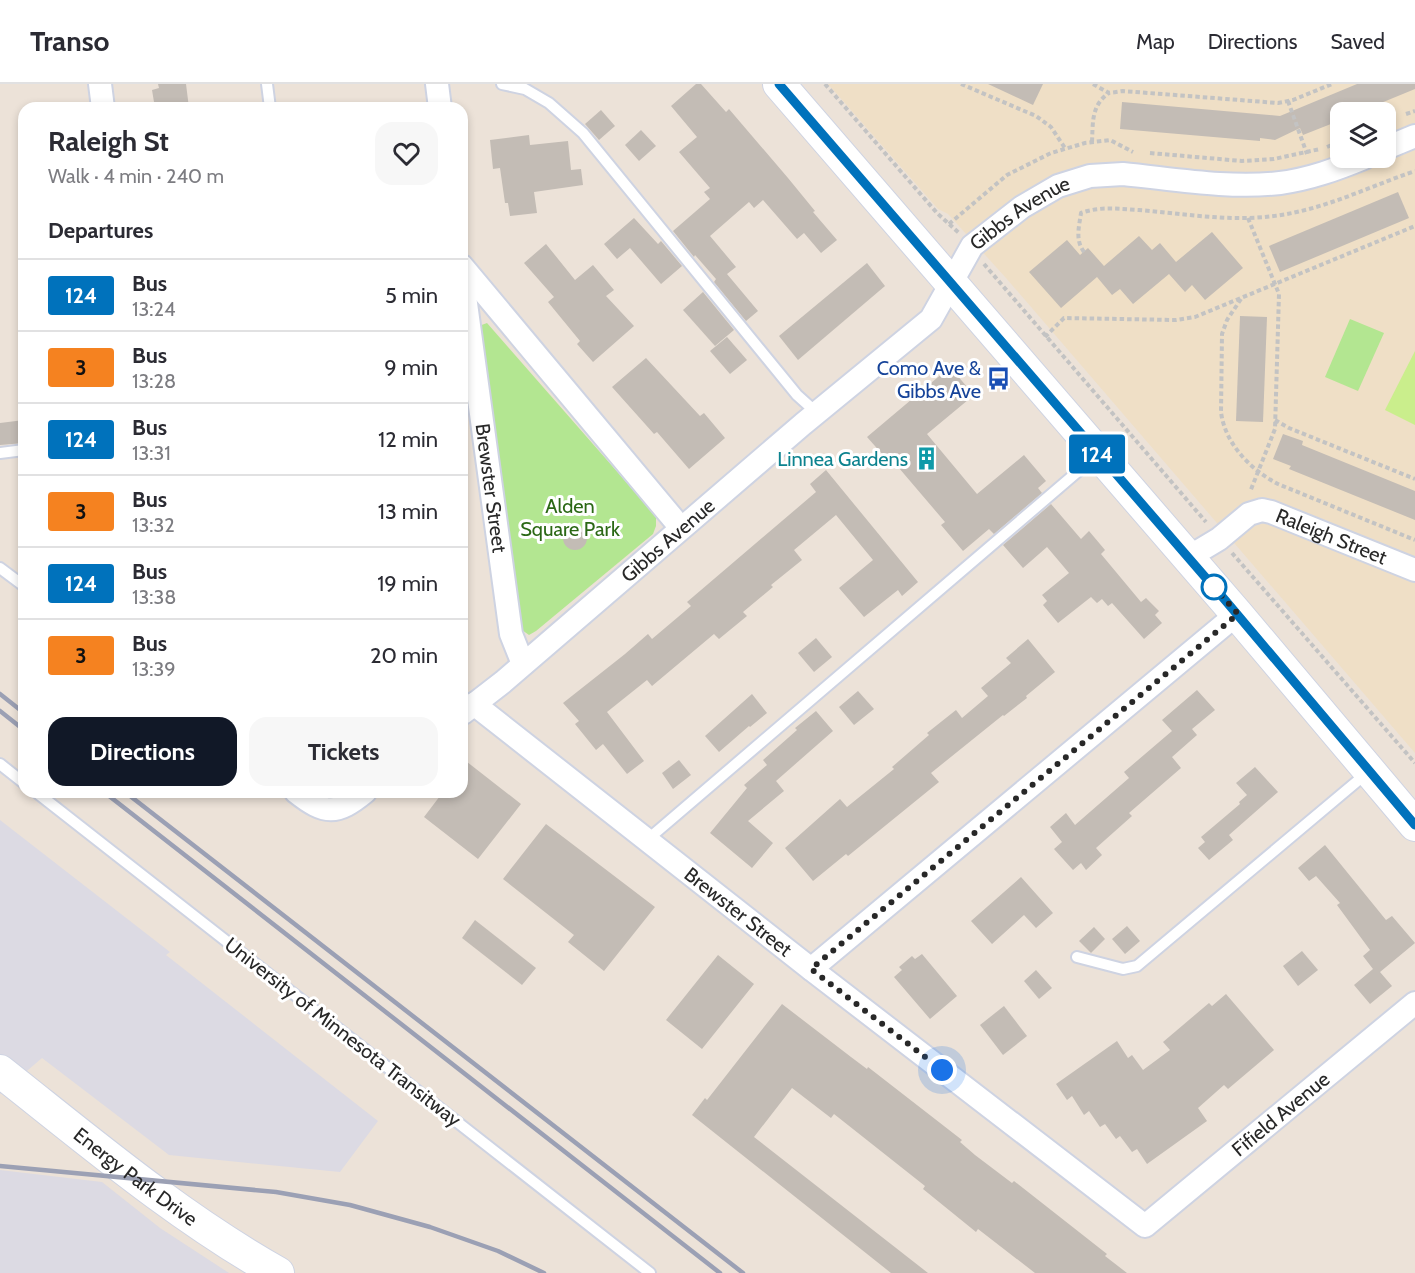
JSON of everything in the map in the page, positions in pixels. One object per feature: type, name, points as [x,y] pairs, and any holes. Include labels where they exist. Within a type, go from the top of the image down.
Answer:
[{"type":"main road","points":[[779,84],[1238,614],[1415,825]]},
{"type":"main road","name":"Energy Park Drive","points":[[0,1071],[169,1204],[216,1236],[278,1273]]},
{"type":"street","points":[[100,84],[103,102]]},
{"type":"street","points":[[436,84],[439,102]]},
{"type":"street","points":[[1396,144],[1415,136]]},
{"type":"street","name":"Gibbs Avenue","points":[[468,709],[817,412],[931,320],[972,246],[1040,195],[1058,186],[1090,176],[1123,174],[1232,184],[1264,184],[1312,176],[1340,168]]},
{"type":"street","points":[[468,273],[681,528]]},
{"type":"street","name":"Brewster Street","points":[[468,318],[511,634],[523,664]]},
{"type":"street","name":"Raleigh Street","points":[[1189,557],[1219,539],[1250,514],[1262,510],[1415,570]]},
{"type":"street","points":[[811,969],[1238,614]]},
{"type":"street","name":"Brewster Street","points":[[468,709],[647,840],[1145,1226]]},
{"type":"street","points":[[304,798],[322,808],[340,810],[356,798]]},
{"type":"street","name":"Fifield Avenue","points":[[1145,1226],[1415,1003]]},
{"type":"lane","points":[[267,84],[269,102]]},
{"type":"lane","points":[[436,84],[444,84]]},
{"type":"lane","points":[[502,84],[525,89],[549,103],[582,134],[797,395],[817,412]]},
{"type":"lane","points":[[0,453],[18,451]]},
{"type":"lane","points":[[647,840],[1098,454]]},
{"type":"lane","points":[[0,568],[18,582]]},
{"type":"lane","points":[[0,764],[18,778]]},
{"type":"lane","points":[[1077,957],[1123,969],[1137,966],[1369,771]]},
{"type":"lane","name":"University of Minnesota Transitway","points":[[44,798],[650,1273]]},
{"type":"path","points":[[825,84],[937,213],[972,246],[984,264],[1045,337],[1415,763]]},
{"type":"path","points":[[961,84],[1036,116],[1051,127],[1065,148]]},
{"type":"path","points":[[1094,84],[1109,93]]},
{"type":"path","points":[[1123,91],[1129,84]]},
{"type":"path","points":[[1312,92],[1316,84]]},
{"type":"path","points":[[1092,142],[1095,110],[1100,100],[1109,93],[1123,91],[1269,103],[1288,101],[1332,84]]},
{"type":"path","points":[[1288,101],[1307,152]]},
{"type":"path","points":[[1084,252],[1078,238],[1079,226],[1081,213],[1089,210],[1112,208],[1248,218],[1283,215],[1325,205],[1415,171]]},
{"type":"path","points":[[1248,218],[1279,294],[1275,429],[1248,496]]},
{"type":"path","points":[[1045,337],[1064,318],[1186,319],[1241,299],[1415,226]]},
{"type":"path","points":[[1241,299],[1227,320],[1222,334],[1222,422],[1237,449],[1258,472],[1278,484],[1415,540]]},
{"type":"path","points":[[1275,420],[1289,428],[1415,479]]},
{"type":"shaded area","points":[[828,84],[1415,84],[1415,753],[1006,278],[948,214],[938,209]]},
{"type":"shaded area","points":[[0,820],[170,952],[166,955],[378,1121],[340,1172],[169,1155],[42,1058],[0,1094]]},
{"type":"shaded area","points":[[0,1170],[102,1182],[160,1228],[229,1273],[0,1273]]},
{"type":"green space","points":[[1350,319],[1384,333],[1358,391],[1325,377]]},
{"type":"green space","name":"Alden Square Park","points":[[487,323],[656,516],[653,534],[529,635],[522,630],[479,326]]},
{"type":"green space","points":[[1415,351],[1415,425],[1385,410]]},
{"type":"building","points":[[158,84],[186,84],[188,102],[154,102],[152,90],[159,88]]},
{"type":"building","points":[[696,84],[701,84],[726,112],[729,109],[837,240],[821,253],[804,233],[797,239],[763,200],[754,208],[749,202],[710,236],[736,267],[727,274],[758,311],[746,321],[714,282],[716,279],[673,231],[710,199],[704,192],[710,188],[679,152],[697,137],[671,106]]},
{"type":"building","points":[[988,84],[1043,84],[1033,105]]},
{"type":"building","points":[[1357,84],[1415,84],[1415,89],[1383,102],[1330,102],[1330,124],[1303,135],[1300,128],[1275,140],[1260,138],[1260,141],[1120,129],[1122,102],[1280,116]]},
{"type":"building","points":[[601,110],[615,126],[599,140],[585,124]]},
{"type":"building","points":[[641,130],[656,146],[639,161],[625,145]]},
{"type":"building","points":[[529,135],[530,145],[568,141],[571,170],[581,169],[583,185],[534,192],[537,213],[510,216],[508,203],[505,203],[500,168],[493,169],[490,140]]},
{"type":"building","points":[[1398,192],[1409,218],[1280,272],[1269,246]]},
{"type":"building","points":[[634,218],[658,244],[661,241],[682,266],[661,284],[630,248],[617,259],[604,244]]},
{"type":"building","points":[[1212,232],[1243,268],[1205,300],[1192,285],[1185,292],[1169,274],[1133,304],[1120,289],[1112,295],[1097,277],[1061,308],[1029,272],[1067,240],[1080,255],[1088,248],[1104,266],[1139,236],[1152,250],[1160,243],[1176,262]]},
{"type":"building","points":[[546,244],[575,280],[593,265],[614,290],[606,296],[634,326],[593,362],[577,344],[580,341],[548,302],[554,297],[524,263]]},
{"type":"building","points":[[867,263],[885,286],[798,360],[779,336]]},
{"type":"building","points":[[703,292],[734,330],[715,346],[683,310]]},
{"type":"building","points":[[1240,316],[1267,317],[1263,422],[1236,421]]},
{"type":"building","points":[[727,337],[747,360],[730,374],[710,351]]},
{"type":"building","points":[[646,358],[700,416],[704,413],[725,438],[689,469],[657,432],[654,434],[612,387]]},
{"type":"building","name":"Linnea Gardens","points":[[950,367],[974,395],[927,434],[977,494],[1024,455],[1046,481],[1038,488],[1042,493],[994,534],[989,529],[963,551],[941,525],[945,522],[893,461],[890,463],[867,437]]},
{"type":"building","points":[[18,421],[18,444],[0,445],[0,423]]},
{"type":"building","points":[[1283,434],[1303,441],[1302,445],[1415,491],[1415,520],[1289,469],[1291,466],[1273,459]]},
{"type":"building","points":[[826,470],[918,582],[902,596],[898,590],[864,617],[839,588],[873,560],[836,515],[794,550],[802,560],[743,612],[747,616],[719,639],[714,634],[652,686],[647,680],[607,712],[644,761],[627,774],[603,744],[596,750],[575,724],[579,721],[563,703],[648,634],[652,639],[691,606],[687,602],[816,492],[810,484]]},
{"type":"building","points":[[1051,504],[1081,539],[1089,531],[1105,550],[1101,554],[1141,602],[1146,598],[1159,611],[1155,615],[1162,623],[1144,639],[1112,603],[1108,606],[1102,599],[1097,603],[1091,597],[1058,623],[1043,605],[1047,601],[1042,595],[1069,573],[1047,547],[1023,568],[1003,545]]},
{"type":"building","points":[[575,526],[580,527],[586,533],[586,543],[580,549],[575,550],[570,549],[564,543],[563,538],[564,533],[570,527]]},
{"type":"building","points":[[816,638],[832,657],[814,672],[798,653]]},
{"type":"building","points":[[1028,639],[1055,672],[1026,696],[1027,698],[931,773],[939,782],[848,856],[846,854],[813,881],[785,848],[840,799],[847,807],[894,769],[892,767],[929,735],[927,733],[956,710],[962,718],[988,696],[981,688],[1011,663],[1006,658]]},
{"type":"building","points":[[1197,690],[1215,710],[1192,729],[1197,735],[1172,757],[1181,768],[1129,813],[1132,816],[1096,848],[1102,855],[1086,870],[1081,863],[1073,870],[1054,849],[1062,842],[1050,827],[1066,813],[1075,825],[1129,778],[1124,772],[1172,731],[1162,720]]},
{"type":"building","points":[[858,691],[874,709],[854,725],[839,707]]},
{"type":"building","points":[[752,694],[767,713],[719,752],[705,736]]},
{"type":"building","points":[[816,711],[833,731],[776,781],[784,791],[748,821],[773,843],[752,868],[710,833],[747,788],[744,785],[767,765],[763,760]]},
{"type":"building","points":[[679,760],[691,775],[673,789],[662,773]]},
{"type":"building","points":[[468,763],[521,804],[478,859],[424,817],[438,798],[468,798]]},
{"type":"building","points":[[1255,767],[1278,792],[1229,835],[1233,840],[1209,860],[1198,848],[1205,842],[1201,837],[1240,804],[1239,802],[1247,795],[1236,783]]},
{"type":"building","points":[[546,824],[655,907],[604,971],[568,942],[574,935],[503,879]]},
{"type":"building","points":[[1325,845],[1386,920],[1392,916],[1415,943],[1380,972],[1392,986],[1370,1004],[1354,985],[1373,969],[1363,956],[1370,950],[1337,905],[1340,903],[1316,876],[1309,881],[1298,868]]},
{"type":"building","points":[[1021,877],[1053,913],[1036,928],[1024,915],[992,944],[971,921]]},
{"type":"building","points":[[475,920],[536,968],[522,985],[462,938]]},
{"type":"building","points":[[1127,926],[1140,941],[1125,954],[1112,939]]},
{"type":"building","points":[[1094,927],[1105,939],[1091,953],[1079,941]]},
{"type":"building","points":[[1302,951],[1318,970],[1298,986],[1283,966]]},
{"type":"building","points":[[922,954],[957,996],[930,1019],[894,977],[902,970],[899,967],[912,956],[915,959]]},
{"type":"building","points":[[718,955],[754,984],[702,1049],[666,1020]]},
{"type":"building","points":[[1036,970],[1052,988],[1039,999],[1024,981]]},
{"type":"building","points":[[1226,994],[1274,1050],[1228,1089],[1224,1085],[1198,1108],[1207,1121],[1147,1164],[1137,1149],[1132,1152],[1120,1136],[1116,1139],[1105,1124],[1100,1127],[1089,1111],[1084,1115],[1072,1096],[1067,1100],[1056,1084],[1117,1041],[1128,1058],[1132,1055],[1143,1070],[1170,1050],[1163,1042],[1209,1003],[1212,1006]]},
{"type":"building","points":[[782,1004],[962,1140],[960,1142],[975,1155],[1012,1183],[1014,1181],[1107,1254],[1105,1256],[1127,1273],[1035,1273],[978,1229],[976,1232],[923,1189],[925,1186],[834,1114],[831,1118],[792,1088],[754,1137],[928,1273],[891,1273],[692,1115],[705,1098],[707,1100]]},
{"type":"building","points":[[1004,1006],[1027,1036],[1003,1055],[980,1025]]},
{"type":"railway","points":[[0,694],[18,708]]},
{"type":"railway","points":[[0,711],[18,725]]},
{"type":"railway","points":[[112,798],[720,1273]]},
{"type":"railway","points":[[133,798],[743,1273]]},
{"type":"railway","points":[[0,1166],[276,1192],[350,1205],[430,1227],[498,1251],[544,1273]]},
{"type":"bus line","name":"124","points":[[779,84],[1189,557],[1415,825]]},
{"type":"place","name":"Como Ave & Gibbs Ave","points":[[999,379]]},
{"type":"place","name":"Linnea Gardens","points":[[926,459]]},
{"type":"route","points":[[942,1070],[811,969],[1238,614],[1214,587]]}]
